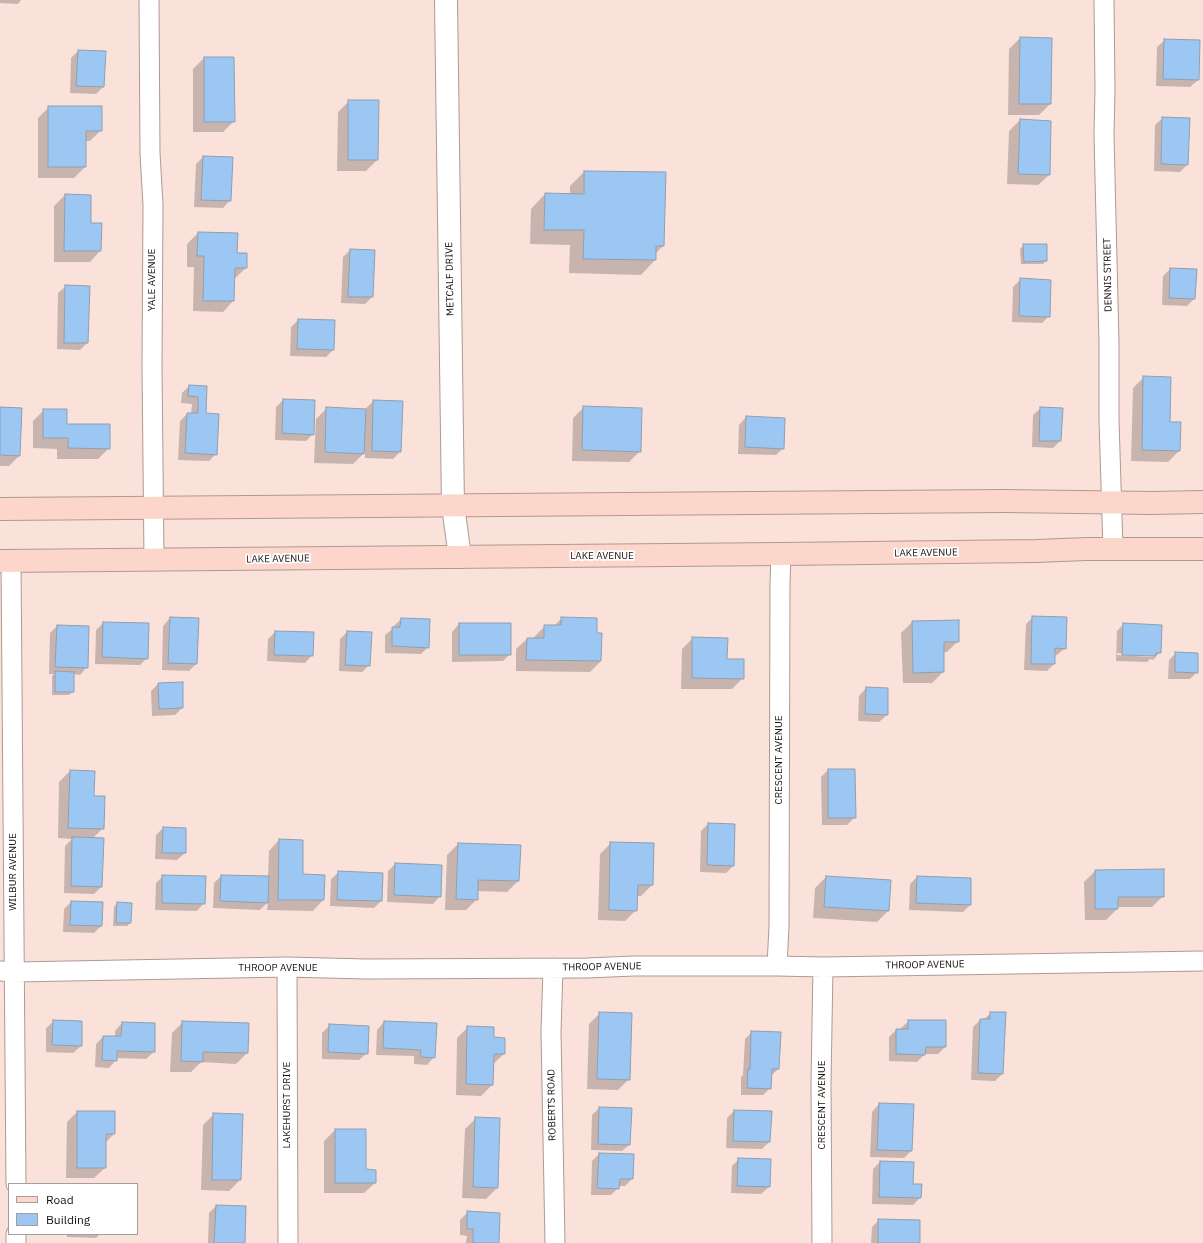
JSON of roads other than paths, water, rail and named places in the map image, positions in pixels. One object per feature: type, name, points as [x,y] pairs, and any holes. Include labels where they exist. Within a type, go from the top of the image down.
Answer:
[{"type":"main road","points":[[0,509],[1003,501],[1203,502]]},
{"type":"main road","name":"LAKE AVENUE","points":[[5,561],[1203,549]]},
{"type":"street","name":"YALE AVENUE","points":[[149,0],[150,153],[153,205],[152,366],[154,560]]},
{"type":"street","name":"METCALF DRIVE","points":[[446,0],[453,506],[460,557]]},
{"type":"street","name":"DENNIS STREET","points":[[1104,0],[1104,135],[1113,550]]},
{"type":"street","name":"CRESCENT AVENUE","points":[[777,966],[779,926],[781,554]]},
{"type":"street","name":"WILBUR AVENUE","points":[[5,561],[7,972],[16,1183]]},
{"type":"street","name":"THROOP AVENUE","points":[[7,972],[287,968],[587,968],[634,966],[823,967],[1203,961]]},
{"type":"street","name":"CRESCENT AVENUE","points":[[822,1243],[821,1083],[823,967]]},
{"type":"street","name":"LAKEHURST DRIVE","points":[[287,968],[288,1243]]},
{"type":"street","name":"ROBERTS ROAD","points":[[553,968],[551,1032],[555,1243]]}]
